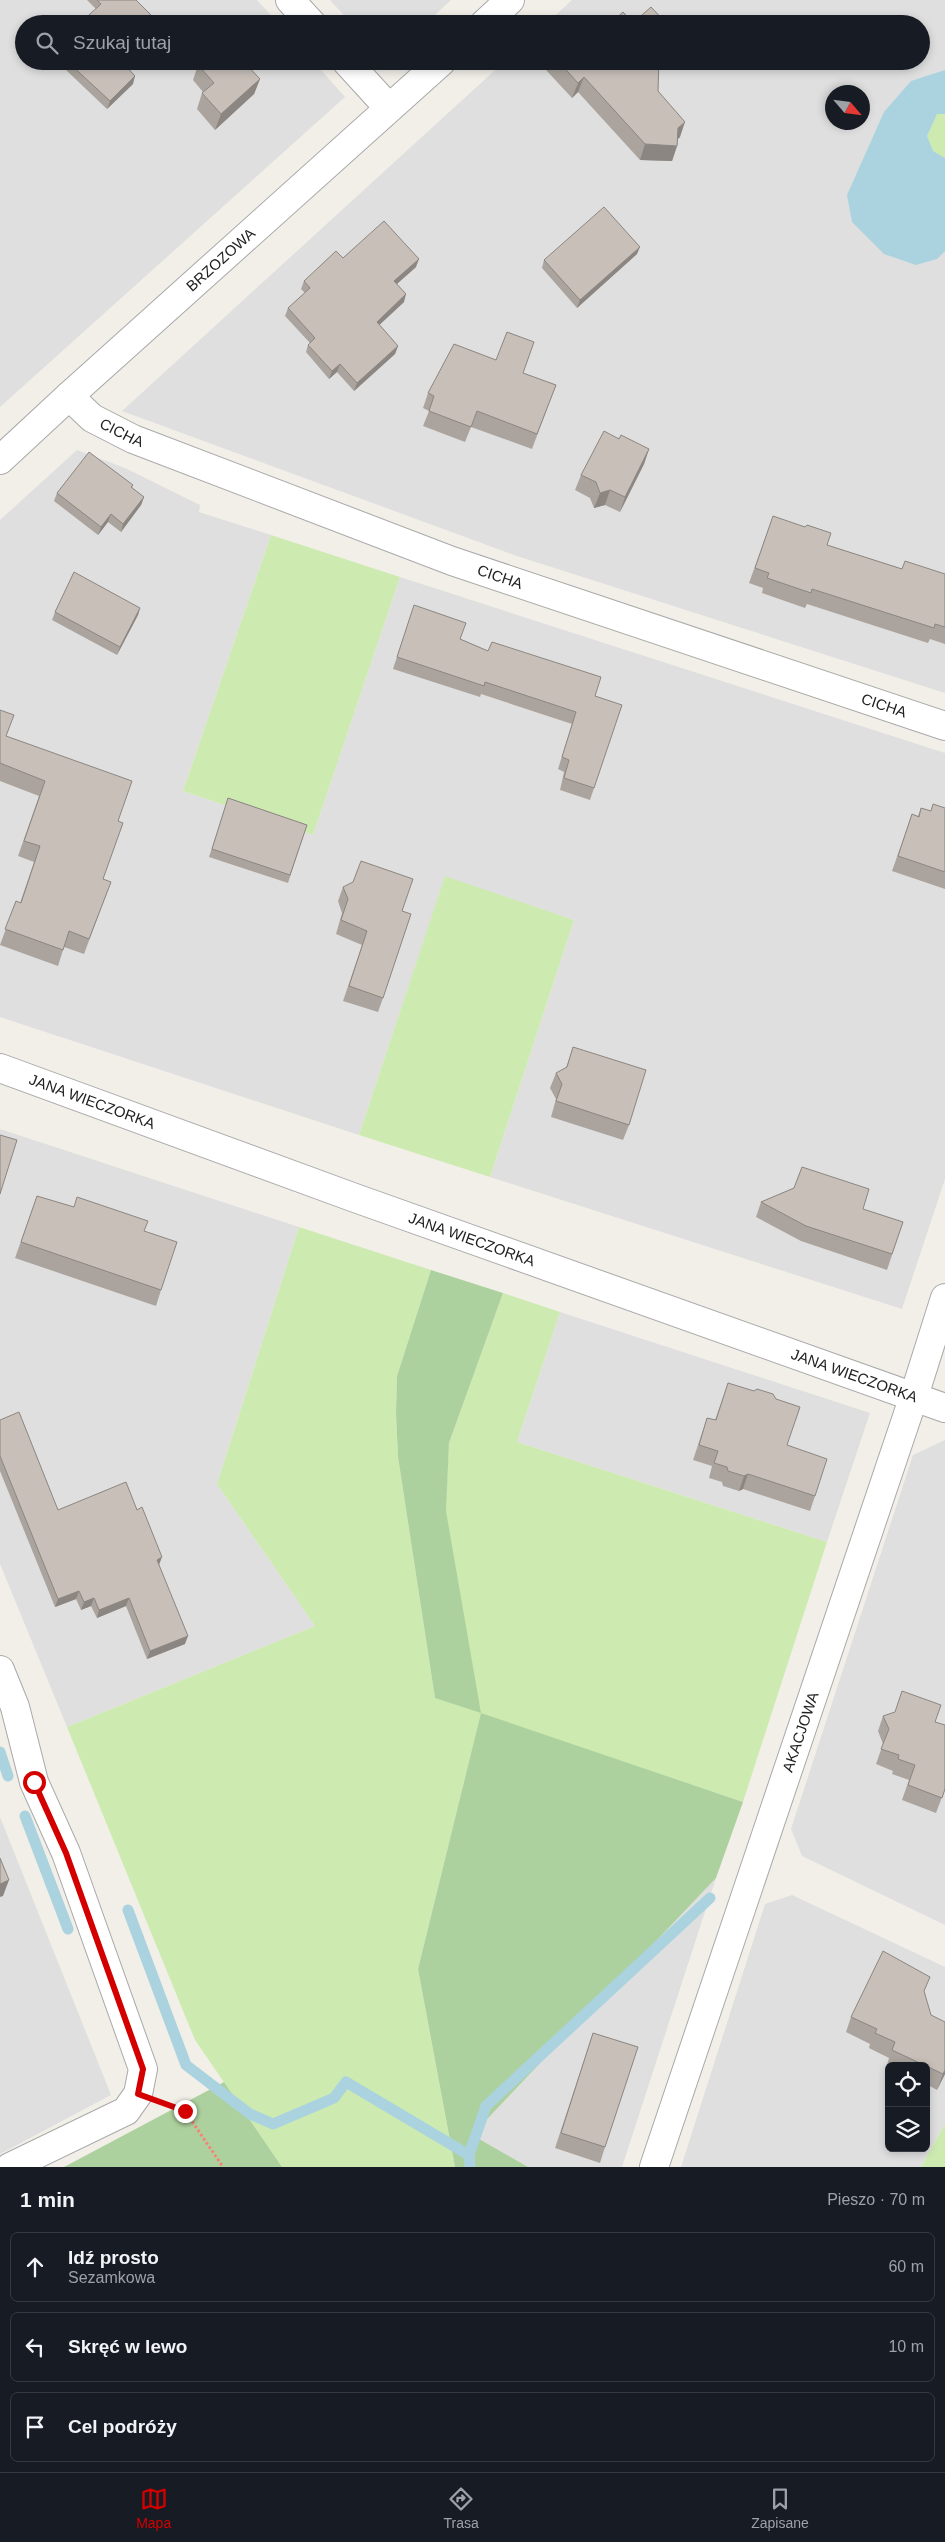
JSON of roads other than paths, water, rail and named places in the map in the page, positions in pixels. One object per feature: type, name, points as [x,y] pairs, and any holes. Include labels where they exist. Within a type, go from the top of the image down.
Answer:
[{"type":"street","points":[[290,0],[304,15]]},
{"type":"street","points":[[494,15],[510,0]]},
{"type":"street","points":[[354,70],[389,108]]},
{"type":"street","name":"BRZOZOWA","points":[[0,460],[432,70]]},
{"type":"street","name":"CICHA","points":[[69,396],[92,418],[133,440],[434,554],[945,726]]},
{"type":"street","name":"JANA WIECZORKA","points":[[0,1068],[364,1202],[913,1399],[945,1408]]},
{"type":"street","name":"AKACJOWA","points":[[654,2167],[913,1399],[945,1298]]},
{"type":"street","points":[[0,1670],[15,1707],[34,1782],[66,1853],[143,2069],[138,2094],[126,2111],[10,2167]]},
{"type":"water","points":[[945,70],[945,114],[937,114],[927,136],[933,151],[945,158],[945,251],[937,259],[916,265],[884,254],[852,222],[847,195],[884,112],[911,81]]},
{"type":"waterway","points":[[0,1752],[8,1776]]},
{"type":"waterway","points":[[25,1816],[68,1929]]},
{"type":"waterway","points":[[470,2167],[469,2155],[486,2106],[710,1898]]},
{"type":"waterway","points":[[128,1910],[186,2065],[250,2114],[273,2124],[334,2098],[346,2082],[469,2155]]}]
